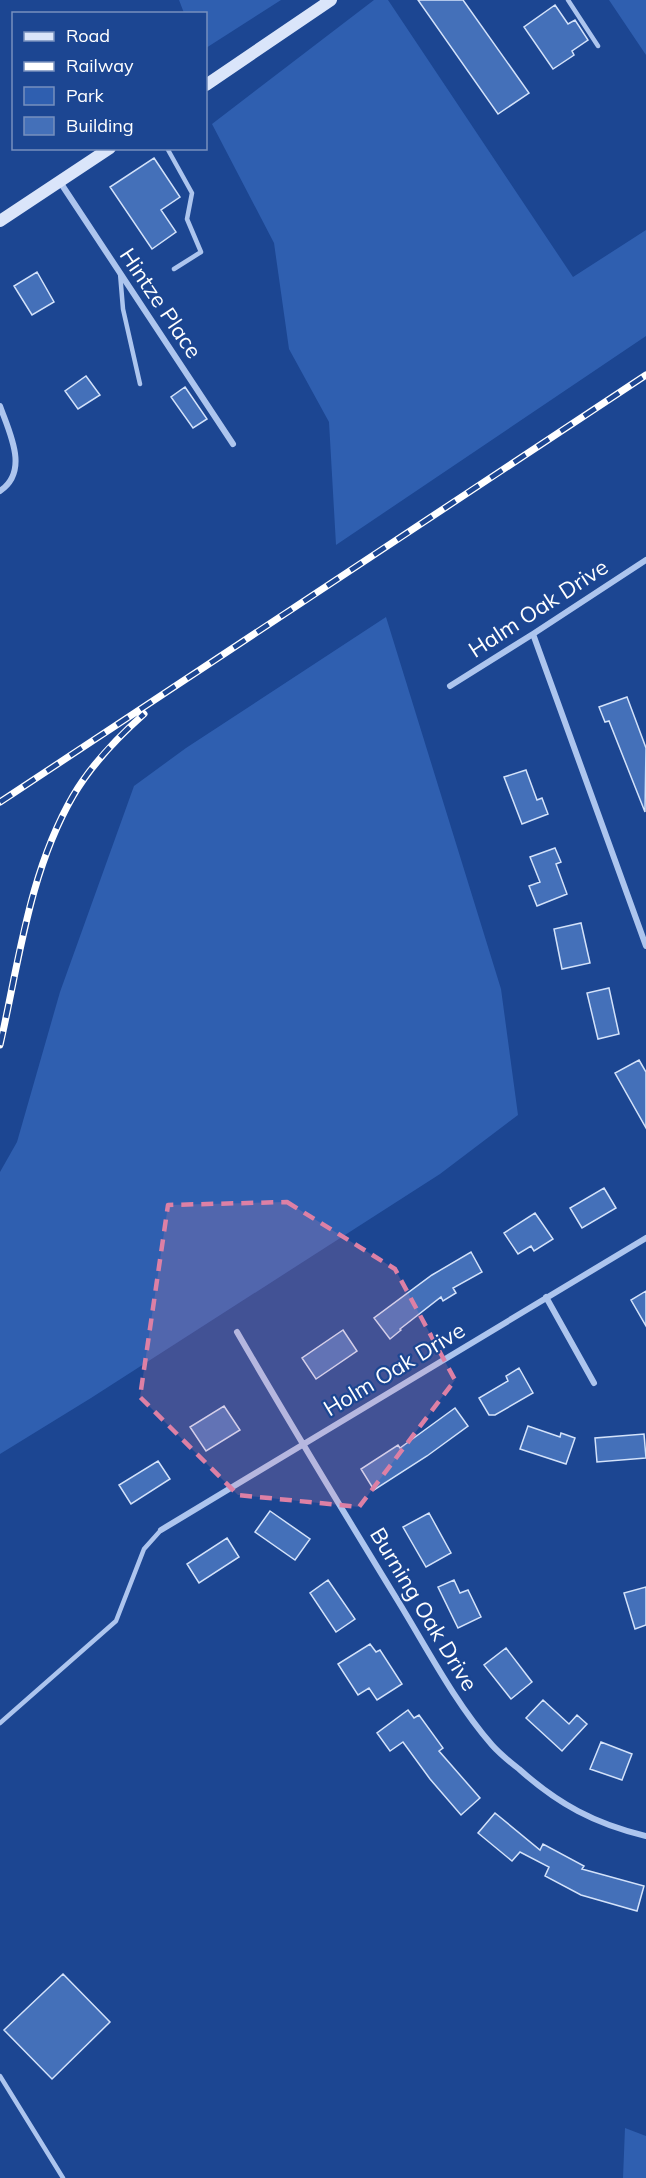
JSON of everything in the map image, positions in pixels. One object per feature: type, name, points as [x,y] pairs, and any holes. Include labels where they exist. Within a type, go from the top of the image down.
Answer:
[{"type":"main road","points":[[207,83],[332,0]]},
{"type":"main road","points":[[0,220],[60,183],[107,150]]},
{"type":"street","name":"Hintze Place","points":[[60,183],[233,444]]},
{"type":"street","points":[[0,406],[17,464],[7,487],[0,491]]},
{"type":"street","name":"Halm Oak Drive","points":[[450,686],[646,560]]},
{"type":"street","points":[[533,634],[646,946]]},
{"type":"street","name":"Holm Oak Drive","points":[[161,1530],[646,1238]]},
{"type":"street","points":[[546,1297],[594,1383]]},
{"type":"street","name":"Burning Oak Drive","points":[[237,1332],[436,1667],[461,1705],[493,1746],[551,1797],[578,1813],[646,1836]]},
{"type":"lane","points":[[568,0],[598,46]]},
{"type":"lane","points":[[168,150],[192,193],[187,219],[201,252],[174,269]]},
{"type":"lane","points":[[120,273],[123,309],[140,384]]},
{"type":"lane","points":[[0,1723],[116,1621],[144,1549],[161,1530]]},
{"type":"lane","points":[[0,2076],[63,2178]]},
{"type":"highlighted area","points":[[287,1202],[395,1269],[455,1380],[359,1507],[238,1495],[140,1397],[168,1205]]},
{"type":"green space","points":[[179,0],[281,0],[207,47],[207,12],[184,12]]},
{"type":"green space","points":[[374,0],[388,0],[573,277],[646,230],[646,336],[336,545],[329,422],[289,349],[274,243],[212,124]]},
{"type":"green space","points":[[609,0],[646,0],[646,55]]},
{"type":"green space","points":[[386,617],[501,989],[518,1115],[440,1174],[0,1454],[0,1172],[17,1142],[60,992],[134,786],[186,748]]},
{"type":"green space","points":[[625,2128],[646,2136],[646,2178],[623,2178]]},
{"type":"building","points":[[418,0],[463,0],[529,93],[498,114]]},
{"type":"building","points":[[555,5],[568,24],[575,20],[588,40],[572,51],[574,55],[553,69],[524,27]]},
{"type":"building","points":[[154,158],[180,197],[161,210],[176,232],[152,249],[110,187]]},
{"type":"building","points":[[37,272],[54,302],[32,315],[14,286]]},
{"type":"building","points":[[86,376],[100,395],[78,409],[65,391]]},
{"type":"building","points":[[185,387],[207,419],[193,428],[171,397]]},
{"type":"building","points":[[627,697],[646,748],[645,812],[609,721],[605,722],[599,707]]},
{"type":"building","points":[[526,770],[537,800],[542,798],[548,814],[522,824],[504,777]]},
{"type":"building","points":[[555,848],[561,862],[556,864],[567,894],[537,906],[529,886],[540,882],[530,857]]},
{"type":"building","points":[[581,923],[590,963],[562,969],[554,929]]},
{"type":"building","points":[[609,988],[619,1034],[598,1039],[587,993]]},
{"type":"building","points":[[639,1060],[646,1072],[646,1128],[615,1073]]},
{"type":"building","points":[[604,1188],[616,1208],[582,1228],[570,1208]]},
{"type":"building","points":[[535,1213],[553,1239],[534,1251],[531,1246],[518,1254],[504,1233]]},
{"type":"building","points":[[471,1252],[482,1272],[453,1288],[456,1293],[443,1301],[441,1297],[390,1339],[374,1318],[432,1275]]},
{"type":"building","points":[[646,1291],[646,1326],[631,1300]]},
{"type":"building","points":[[343,1330],[357,1351],[316,1379],[302,1358]]},
{"type":"building","points":[[519,1368],[533,1393],[495,1415],[489,1415],[479,1398],[508,1381],[506,1376]]},
{"type":"building","points":[[224,1406],[240,1430],[206,1451],[190,1427]]},
{"type":"building","points":[[455,1408],[468,1426],[374,1490],[361,1469],[398,1445],[400,1448]]},
{"type":"building","points":[[528,1426],[560,1437],[561,1433],[575,1438],[566,1464],[520,1449]]},
{"type":"building","points":[[644,1434],[646,1458],[597,1462],[595,1438]]},
{"type":"building","points":[[158,1461],[170,1479],[131,1504],[119,1485]]},
{"type":"building","points":[[270,1511],[310,1539],[295,1560],[255,1532]]},
{"type":"building","points":[[429,1513],[451,1553],[426,1567],[403,1527]]},
{"type":"building","points":[[227,1538],[239,1557],[199,1583],[187,1564]]},
{"type":"building","points":[[328,1580],[355,1619],[336,1632],[310,1593]]},
{"type":"building","points":[[454,1580],[460,1593],[468,1590],[481,1617],[458,1628],[438,1587]]},
{"type":"building","points":[[646,1587],[646,1625],[635,1629],[624,1593]]},
{"type":"building","points":[[370,1644],[376,1652],[380,1650],[402,1684],[377,1700],[369,1688],[358,1695],[338,1664]]},
{"type":"building","points":[[506,1648],[532,1682],[511,1699],[484,1665]]},
{"type":"building","points":[[543,1700],[569,1724],[577,1715],[587,1724],[562,1751],[526,1718]]},
{"type":"building","points":[[408,1710],[414,1718],[419,1715],[443,1748],[439,1751],[480,1798],[461,1815],[430,1779],[403,1742],[390,1751],[377,1733]]},
{"type":"building","points":[[601,1742],[632,1754],[622,1780],[590,1769]]},
{"type":"building","points":[[495,1813],[540,1850],[543,1844],[584,1866],[582,1869],[644,1886],[637,1911],[581,1895],[545,1876],[549,1867],[520,1852],[512,1861],[478,1833]]},
{"type":"building","points":[[63,1974],[110,2022],[52,2079],[4,2030]]},
{"type":"railway","points":[[0,802],[646,375]]},
{"type":"railway","points":[[0,1045],[27,918],[46,855],[58,825],[88,773],[114,742],[144,714]]}]
